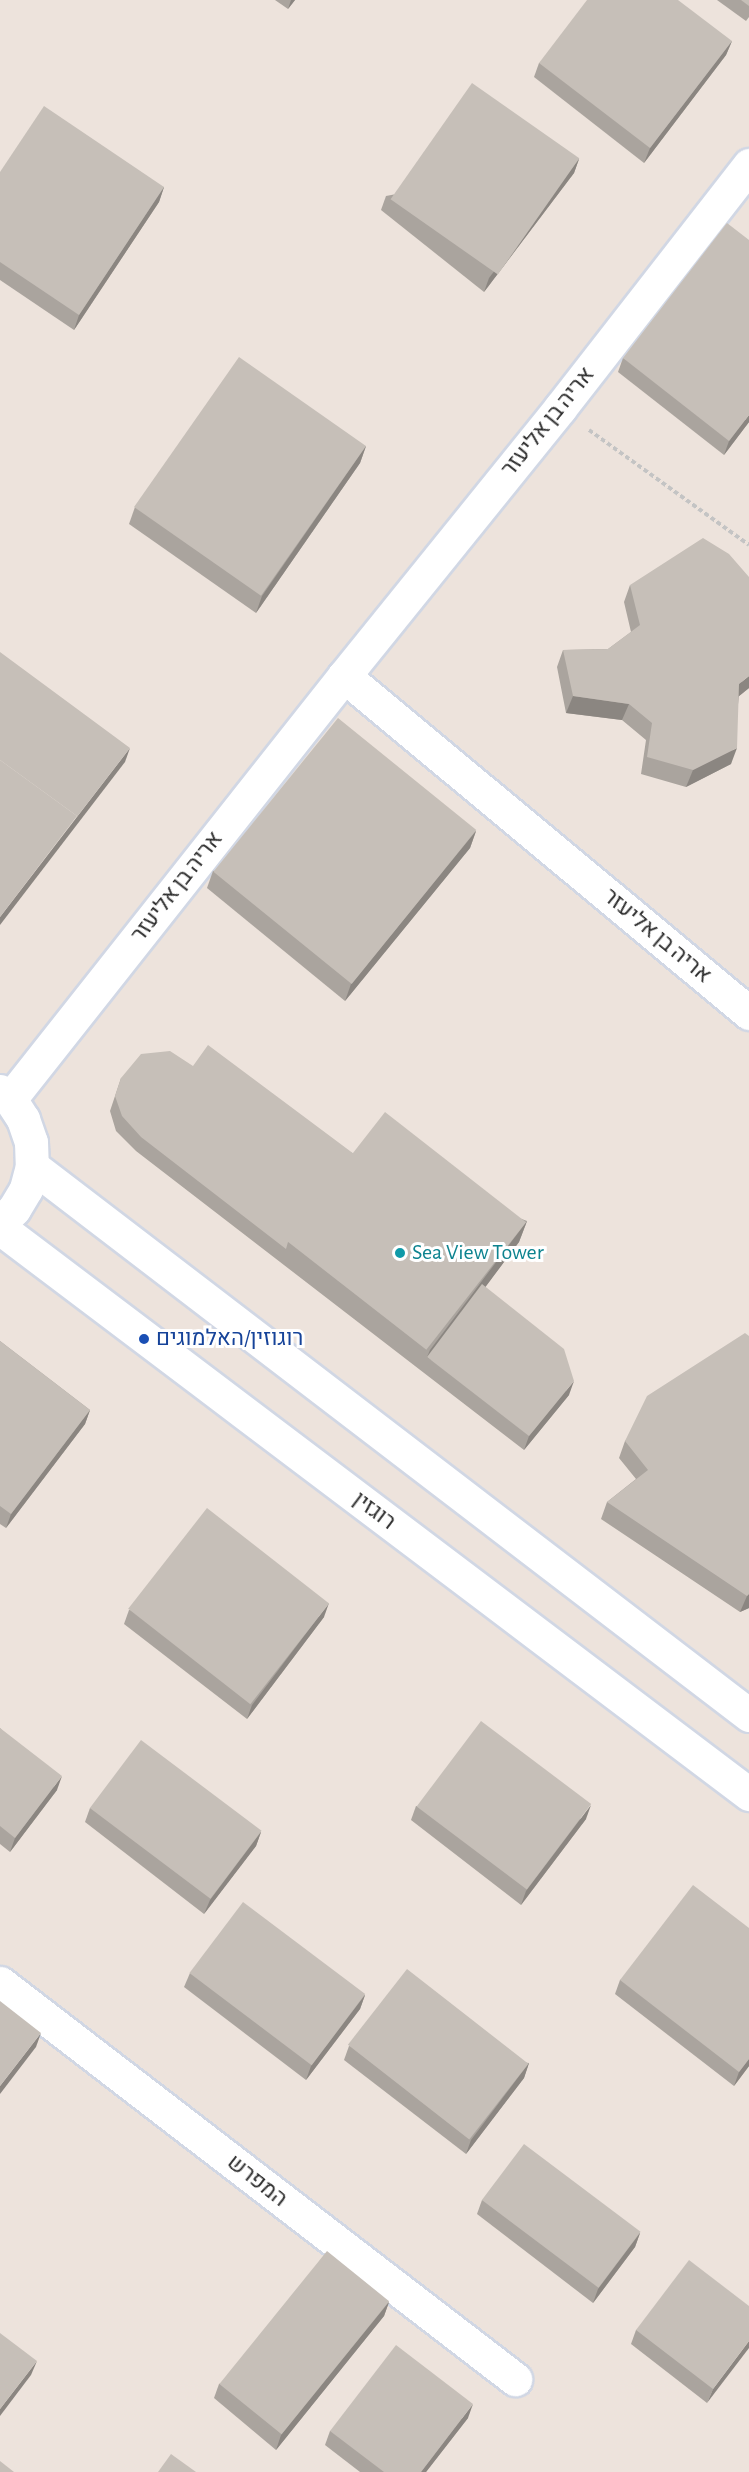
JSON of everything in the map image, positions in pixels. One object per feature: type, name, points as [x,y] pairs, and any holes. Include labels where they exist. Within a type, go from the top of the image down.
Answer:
[{"type":"street","name":"אריה בן אליעזר","points":[[5,1095],[560,408],[749,165]]},
{"type":"street","name":"אריה בן אליעזר","points":[[344,676],[749,1013]]},
{"type":"street","points":[[0,1223],[14,1209],[26,1189],[32,1166],[31,1142],[23,1119],[5,1095]]},
{"type":"street","points":[[32,1166],[749,1715]]},
{"type":"street","name":"רוגזין","points":[[0,1228],[749,1794]]},
{"type":"street","name":"המפרש","points":[[0,1983],[515,2379]]},
{"type":"path","points":[[560,408],[749,545]]},
{"type":"building","points":[[587,0],[678,0],[732,41],[650,148],[539,63]]},
{"type":"building","points":[[741,0],[749,0],[749,6]]},
{"type":"building","points":[[472,83],[579,158],[498,274],[391,199]]},
{"type":"building","points":[[44,106],[164,187],[79,315],[0,262],[0,172]]},
{"type":"building","points":[[727,223],[749,240],[749,415],[729,441],[623,358]]},
{"type":"building","points":[[239,357],[366,446],[261,596],[134,507]]},
{"type":"building","points":[[703,538],[729,554],[749,577],[749,676],[739,684],[737,748],[693,770],[647,757],[652,723],[629,704],[573,696],[563,650],[608,649],[640,625],[630,585]]},
{"type":"building","points":[[0,652],[130,748],[76,818],[77,816],[0,760]]},
{"type":"building","points":[[338,718],[476,830],[352,984],[213,872]]},
{"type":"building","points":[[0,760],[77,816],[0,917]]},
{"type":"building","points":[[208,1045],[354,1154],[288,1242],[286,1249],[141,1137],[122,1116],[115,1096],[121,1078],[141,1054],[170,1051],[193,1066]]},
{"type":"building","name":"Sea View Tower","points":[[385,1112],[526,1222],[426,1350],[285,1240]]},
{"type":"building","points":[[482,1284],[564,1349],[574,1381],[529,1436],[427,1357]]},
{"type":"building","points":[[745,1333],[749,1336],[749,1594],[747,1596],[607,1502],[648,1470],[625,1441],[647,1396]]},
{"type":"building","points":[[0,1341],[90,1410],[11,1514],[0,1506]]},
{"type":"building","points":[[207,1508],[329,1603],[250,1704],[128,1609]]},
{"type":"building","points":[[481,1721],[591,1804],[527,1890],[417,1806]]},
{"type":"building","points":[[0,1728],[62,1776],[15,1838],[0,1826]]},
{"type":"building","points":[[141,1740],[262,1831],[210,1899],[90,1808]]},
{"type":"building","points":[[693,1885],[749,1928],[749,2059],[739,2072],[620,1980]]},
{"type":"building","points":[[243,1902],[365,1994],[312,2065],[189,1973]]},
{"type":"building","points":[[407,1969],[528,2064],[469,2139],[348,2045]]},
{"type":"building","points":[[0,2001],[41,2033],[0,2086]]},
{"type":"building","points":[[524,2144],[641,2232],[598,2288],[482,2200]]},
{"type":"building","points":[[327,2251],[389,2301],[282,2434],[219,2384]]},
{"type":"building","points":[[689,2260],[749,2306],[749,2341],[713,2389],[636,2330]]},
{"type":"building","points":[[0,2333],[37,2361],[0,2409]]},
{"type":"building","points":[[396,2345],[473,2404],[421,2472],[384,2472],[330,2431]]},
{"type":"building","points":[[171,2454],[196,2472],[158,2472]]},
{"type":"building","points":[[0,2461],[14,2472],[0,2472]]},
{"type":"place","name":"Sea View Tower","points":[[400,1253]]},
{"type":"place","name":"רוגוזין/האלמוגים","points":[[144,1339]]}]
